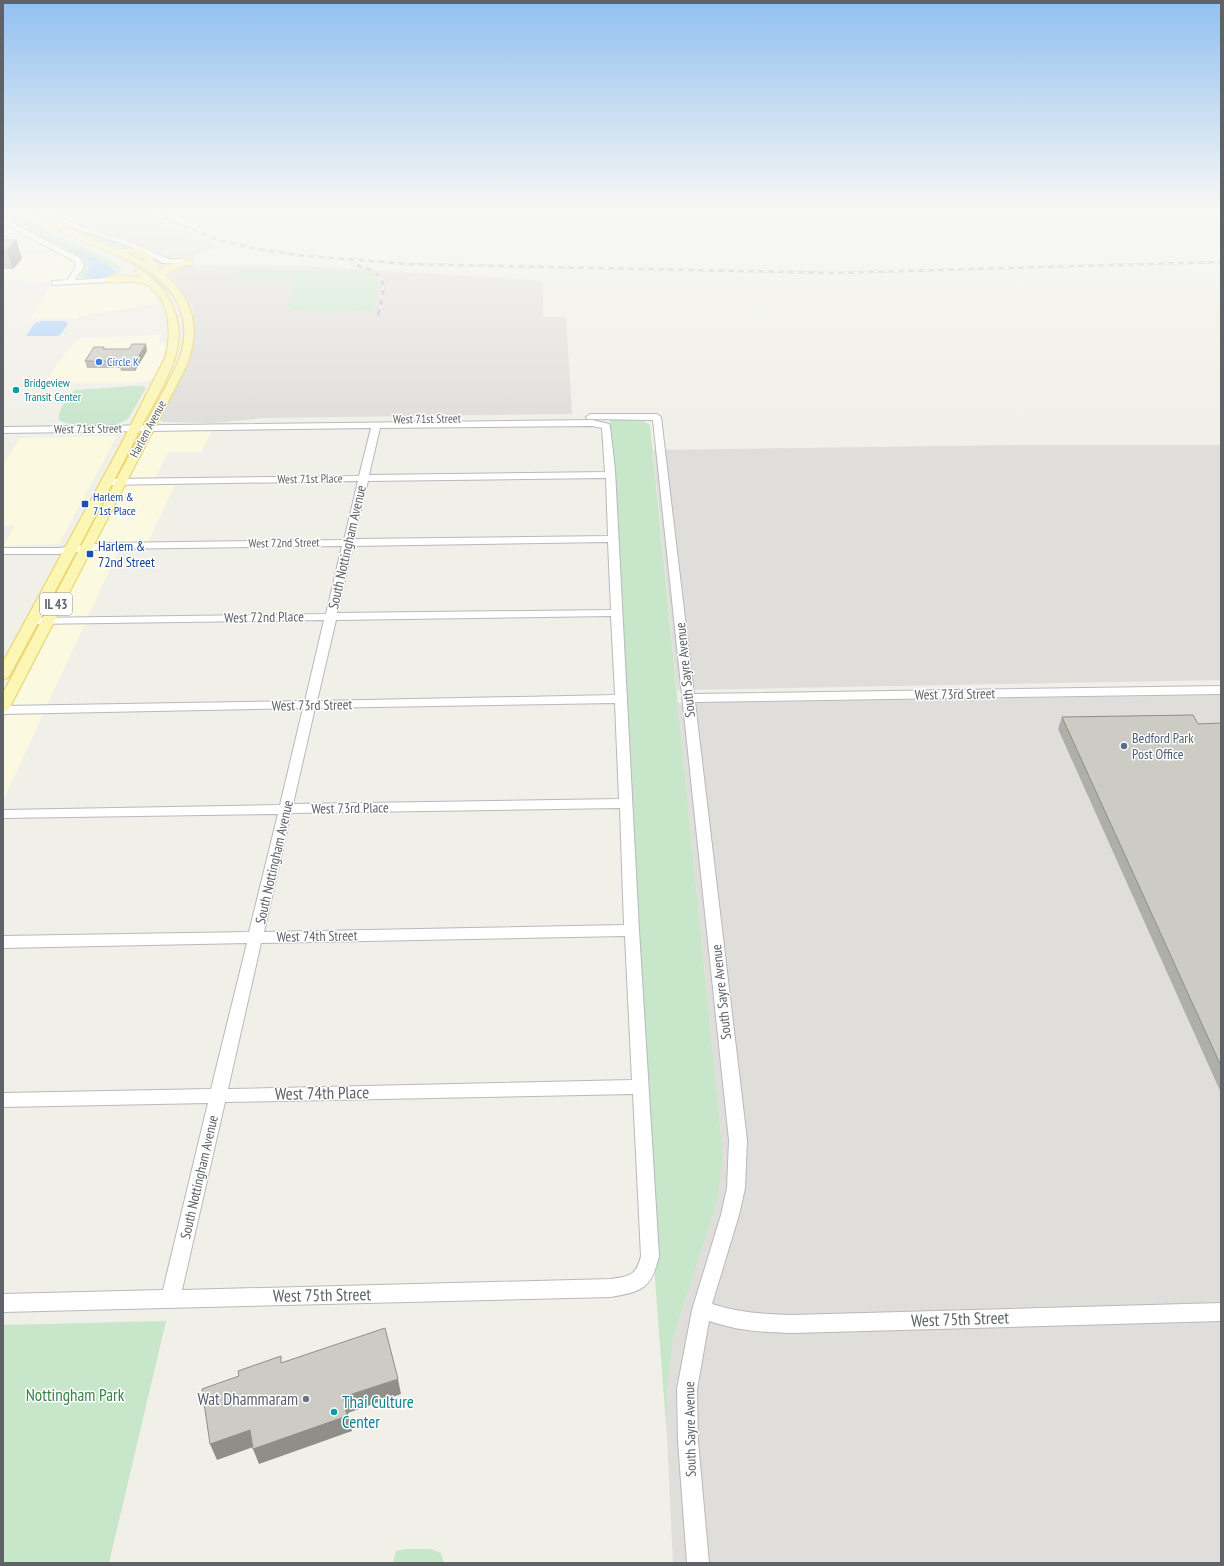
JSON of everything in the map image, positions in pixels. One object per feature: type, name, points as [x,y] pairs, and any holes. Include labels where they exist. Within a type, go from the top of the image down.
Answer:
[{"type":"main road","points":[[142,281],[154,286]]},
{"type":"main road","name":"Harlem Avenue","points":[[3,707],[86,548],[135,428],[167,366],[174,339],[174,325],[171,312],[162,294],[149,281]]},
{"type":"main road","name":"Harlem Avenue","points":[[3,675],[70,549],[148,428],[186,355],[189,345],[189,319],[185,308],[167,281]]},
{"type":"street","points":[[55,283],[87,281]]},
{"type":"street","name":"West 71st Street","points":[[198,427],[278,421],[657,416]]},
{"type":"street","name":"South Sayre Avenue","points":[[657,416],[738,1140],[736,1188],[730,1215],[700,1310],[687,1389],[688,1441],[698,1563]]},
{"type":"street","name":"West 71st Street","points":[[3,430],[376,425],[602,424],[607,428],[610,475]]},
{"type":"street","name":"South Nottingham Avenue","points":[[170,1299],[376,425]]},
{"type":"street","points":[[610,475],[640,1087]]},
{"type":"street","name":"West 71st Place","points":[[113,482],[610,475]]},
{"type":"street","name":"West 72nd Street","points":[[3,551],[349,542],[613,539]]},
{"type":"street","name":"West 72nd Place","points":[[32,621],[617,613]]},
{"type":"street","name":"West 73rd Street","points":[[688,698],[1221,690]]},
{"type":"street","name":"West 73rd Street","points":[[3,710],[621,699]]},
{"type":"street","name":"West 73rd Place","points":[[3,814],[626,803]]},
{"type":"street","name":"West 74th Street","points":[[3,942],[632,930]]},
{"type":"street","name":"West 75th Street","points":[[3,1303],[612,1288],[633,1284],[640,1281],[647,1271],[650,1256],[640,1087]]},
{"type":"street","name":"West 74th Place","points":[[3,1100],[640,1087]]},
{"type":"street","name":"West 75th Street","points":[[700,1310],[734,1320],[756,1323],[792,1324],[1221,1312]]},
{"type":"shaded area","points":[[136,281],[145,284],[160,303],[80,316],[76,319],[31,319],[51,285]]},
{"type":"shaded area","points":[[174,281],[543,281],[543,317],[566,317],[572,414],[263,418],[215,423],[164,422],[160,420],[160,416],[193,346],[194,325],[192,306]]},
{"type":"shaded area","points":[[161,335],[159,342],[166,345],[166,348],[160,365],[154,377],[151,379],[136,383],[44,383],[76,340],[82,338]]},
{"type":"shaded area","points":[[212,430],[202,452],[168,452],[155,478],[178,478],[146,547],[120,548],[3,801],[3,722],[151,434],[161,431]]},
{"type":"shaded area","points":[[117,436],[59,544],[3,546],[14,526],[3,526],[3,464],[20,438]]},
{"type":"shaded area","points":[[1019,445],[1221,445],[1221,680],[677,690],[653,450]]},
{"type":"shaded area","points":[[1221,695],[1221,1563],[673,1563],[667,1437],[667,1394],[673,1339],[717,1201],[721,1135],[678,703]]},
{"type":"green space","points":[[154,281],[159,281],[173,295]]},
{"type":"green space","points":[[296,281],[378,282],[377,296],[373,309],[370,310],[316,312],[286,306]]},
{"type":"green space","points":[[141,386],[146,388],[128,419],[120,423],[112,425],[86,425],[63,422],[59,420],[64,404],[75,390]]},
{"type":"green space","points":[[610,419],[642,420],[650,425],[723,1155],[717,1201],[673,1339],[667,1394],[667,1437],[654,1266]]},
{"type":"green space","name":"Nottingham Park","points":[[166,1321],[109,1563],[3,1563],[3,1325]]},
{"type":"green space","points":[[407,1549],[431,1549],[441,1553],[444,1563],[393,1563],[396,1551]]},
{"type":"water","points":[[41,321],[65,321],[68,324],[58,336],[26,336],[34,324]]},
{"type":"building","points":[[132,344],[146,344],[133,365],[119,365],[121,361],[85,361],[94,347],[104,347],[103,349],[129,349]]},
{"type":"building","points":[[1193,715],[1198,724],[1221,723],[1221,1066],[1062,717]]},
{"type":"building","name":"Wat Dhammaram","points":[[385,1328],[398,1379],[343,1397],[347,1416],[253,1449],[250,1430],[210,1444],[202,1389],[239,1376],[238,1371],[281,1356],[281,1363]]},
{"type":"railway","points":[[378,315],[383,294],[382,281]]},
{"type":"place","name":"Circle K","points":[[99,362]]},
{"type":"place","name":"Bridgeview Transit Center","points":[[16,390]]},
{"type":"place","name":"Harlem & 71st Place","points":[[85,504]]},
{"type":"place","name":"Harlem & 72nd Street","points":[[90,554]]},
{"type":"place","name":"Bedford Park Post Office","points":[[1124,746]]},
{"type":"place","name":"Wat Dhammaram","points":[[306,1399]]},
{"type":"place","name":"Thai Culture Center","points":[[334,1412]]}]
